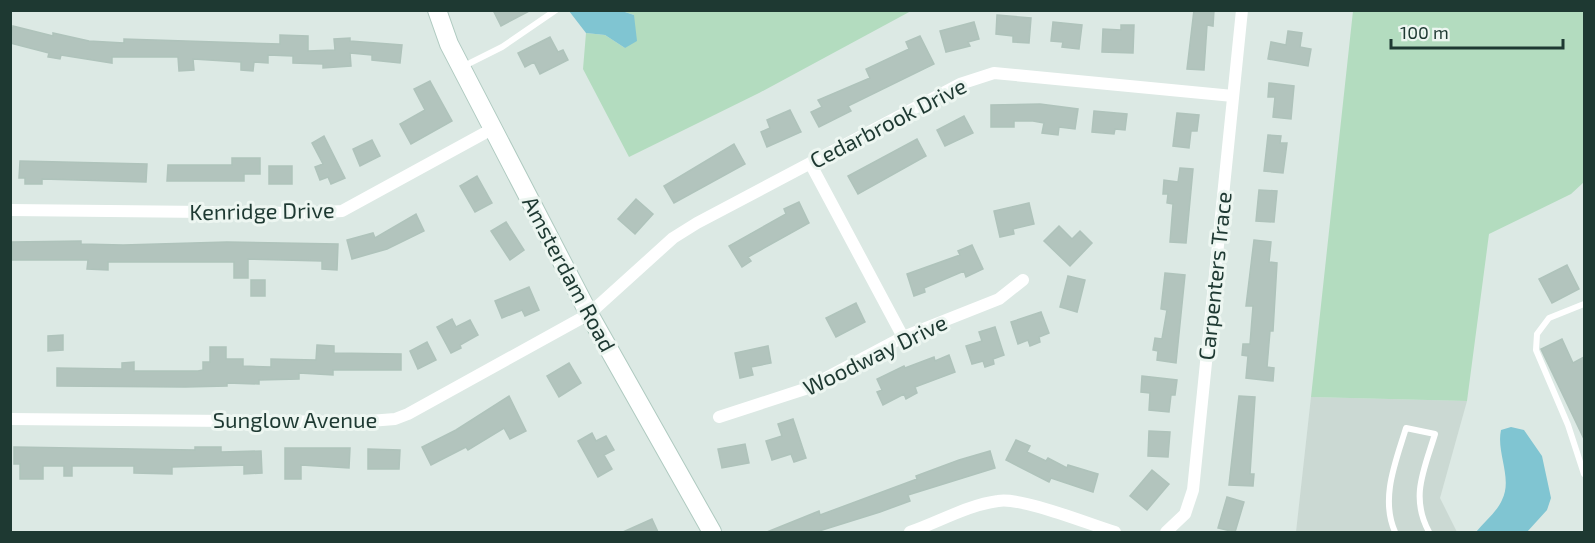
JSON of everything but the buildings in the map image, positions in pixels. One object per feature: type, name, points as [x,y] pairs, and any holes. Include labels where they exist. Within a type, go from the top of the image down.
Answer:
[{"type":"main road","name":"Amsterdam Road","points":[[437,10],[461,68],[492,129],[590,314],[712,532]]},
{"type":"street","name":"Carpenters Trace","points":[[1166,532],[1185,514],[1193,490],[1242,10]]},
{"type":"street","name":"Cedarbrook Drive","points":[[590,314],[673,238],[810,163],[960,84],[982,75],[1022,75],[1233,96]]},
{"type":"street","name":"Kenridge Drive","points":[[10,210],[300,213],[342,211],[492,129]]},
{"type":"street","points":[[810,163],[903,337]]},
{"type":"street","name":"Woodway Drive","points":[[720,417],[805,389],[903,337],[999,299],[1023,280]]},
{"type":"street","name":"Sunglow Avenue","points":[[10,419],[357,422],[395,419],[590,314]]},
{"type":"street","points":[[910,532],[969,509],[999,501],[1019,502],[1115,532]]},
{"type":"lane","points":[[461,68],[502,47],[556,10]]},
{"type":"lane","points":[[1584,304],[1549,318],[1537,334],[1536,350],[1568,425],[1584,474]]},
{"type":"lane","points":[[1395,532],[1392,525],[1389,485],[1406,428],[1435,434],[1419,487],[1421,517],[1430,532]]},
{"type":"shaded area","points":[[1311,397],[1467,401],[1440,498],[1457,532],[1296,532]]},
{"type":"green space","points":[[622,11],[911,11],[759,93],[629,157],[583,69],[586,33],[605,35],[625,48],[634,15]]},
{"type":"green space","points":[[1353,11],[1584,11],[1584,182],[1571,194],[1489,234],[1467,401],[1311,397]]},
{"type":"water","points":[[569,11],[622,11],[634,15],[637,41],[625,48],[605,35],[586,33]]},
{"type":"water","points":[[1511,427],[1524,430],[1542,456],[1551,498],[1547,510],[1527,532],[1476,532],[1497,509],[1505,492],[1506,483],[1500,439],[1501,430]]}]
